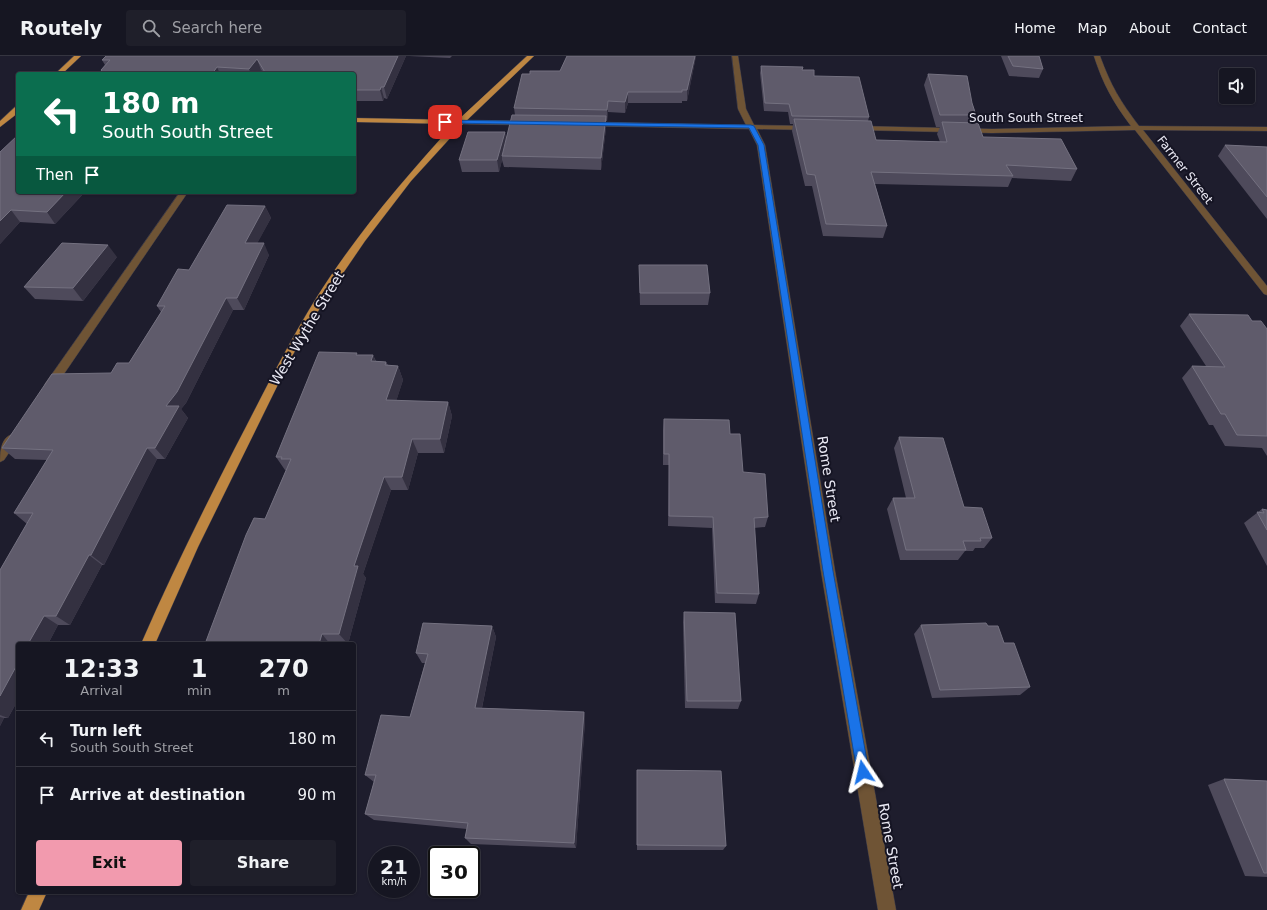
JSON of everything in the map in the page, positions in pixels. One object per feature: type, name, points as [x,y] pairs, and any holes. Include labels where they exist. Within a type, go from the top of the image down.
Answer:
[{"type":"main road","points":[[60,72],[78,56]]},
{"type":"main road","name":"West Wythe Street","points":[[149,642],[199,532],[286,358],[320,300],[362,238],[408,179],[460,122],[531,56]]},
{"type":"main road","points":[[0,114],[15,114]]},
{"type":"main road","points":[[0,125],[15,114]]},
{"type":"main road","points":[[356,120],[460,122]]},
{"type":"main road","points":[[30,910],[37,894]]},
{"type":"street","name":"Rome Street","points":[[735,56],[742,110],[761,145],[828,571],[887,910]]},
{"type":"street","name":"Farmer Street","points":[[1096,56],[1105,79],[1118,104],[1267,292]]},
{"type":"street","points":[[460,122],[531,123]]},
{"type":"street","points":[[586,124],[821,128]]},
{"type":"street","name":"South South Street","points":[[852,128],[992,131],[1137,128],[1267,129]]},
{"type":"street","points":[[45,392],[183,194]]},
{"type":"street","points":[[0,457],[18,431]]},
{"type":"building","points":[[106,56],[398,56],[384,87],[381,87],[380,90],[356,90],[356,72],[265,72],[257,59],[249,69],[217,67],[213,72],[102,72],[101,70],[110,60],[102,60]]},
{"type":"building","points":[[567,56],[695,56],[687,90],[682,90],[682,92],[628,92],[625,102],[608,101],[607,110],[514,108],[522,74],[530,74],[530,71],[560,71]]},
{"type":"building","points":[[1008,56],[1039,56],[1043,69],[1013,66]]},
{"type":"building","points":[[761,66],[803,67],[802,70],[814,70],[814,76],[859,77],[869,117],[792,116],[789,104],[765,103]]},
{"type":"building","points":[[928,74],[967,76],[976,115],[940,115]]},
{"type":"building","points":[[512,115],[606,116],[601,158],[502,156]]},
{"type":"building","points":[[794,119],[871,121],[876,140],[947,142],[942,122],[978,123],[983,137],[1061,139],[1077,169],[1006,165],[1013,176],[871,172],[887,226],[826,224],[815,175],[807,174]]},
{"type":"building","points":[[468,132],[505,132],[497,160],[459,160]]},
{"type":"building","points":[[16,137],[16,194],[64,194],[47,212],[11,210],[0,221],[0,152]]},
{"type":"building","points":[[1225,145],[1267,147],[1267,197]]},
{"type":"building","points":[[227,205],[265,206],[245,243],[264,243],[237,298],[226,298],[177,392],[166,406],[179,406],[155,448],[147,448],[91,555],[89,555],[56,616],[44,616],[29,642],[16,642],[16,667],[0,696],[0,570],[33,513],[14,513],[53,450],[2,448],[52,374],[111,373],[117,363],[129,363],[165,306],[157,306],[178,269],[189,270]]},
{"type":"building","points":[[62,243],[108,245],[73,288],[24,287]]},
{"type":"building","points":[[639,265],[707,265],[710,293],[640,293]]},
{"type":"building","points":[[1189,314],[1248,315],[1252,321],[1261,321],[1267,329],[1267,436],[1237,435],[1225,414],[1221,414],[1192,366],[1225,367]]},
{"type":"building","points":[[319,352],[373,355],[371,361],[386,362],[385,365],[398,366],[386,400],[448,402],[440,439],[412,439],[402,477],[384,477],[354,566],[358,566],[339,634],[322,634],[320,642],[206,642],[246,535],[254,518],[265,519],[291,459],[281,459],[282,457],[276,457]]},
{"type":"building","points":[[664,419],[729,420],[730,434],[740,434],[743,472],[765,474],[768,517],[754,518],[759,594],[717,593],[713,517],[669,516],[669,454],[664,454]]},
{"type":"building","points":[[899,437],[943,438],[964,507],[982,508],[992,538],[980,538],[981,541],[963,541],[966,550],[906,550],[893,498],[915,498]]},
{"type":"building","points":[[1262,509],[1267,510],[1267,530],[1257,512],[1264,513]]},
{"type":"building","points":[[684,612],[735,613],[741,701],[687,701]]},
{"type":"building","points":[[423,623],[492,626],[475,708],[584,712],[574,843],[465,838],[468,823],[365,814],[376,775],[365,775],[381,715],[410,717],[428,654],[416,653]]},
{"type":"building","points":[[986,623],[988,626],[998,626],[1004,643],[1014,643],[1030,687],[940,690],[921,625]]},
{"type":"building","points":[[637,770],[721,771],[726,846],[637,845]]},
{"type":"building","points":[[1224,779],[1267,781],[1267,873],[1264,873]]},
{"type":"route","points":[[445,122],[751,126],[761,145],[828,571],[863,772]]}]
